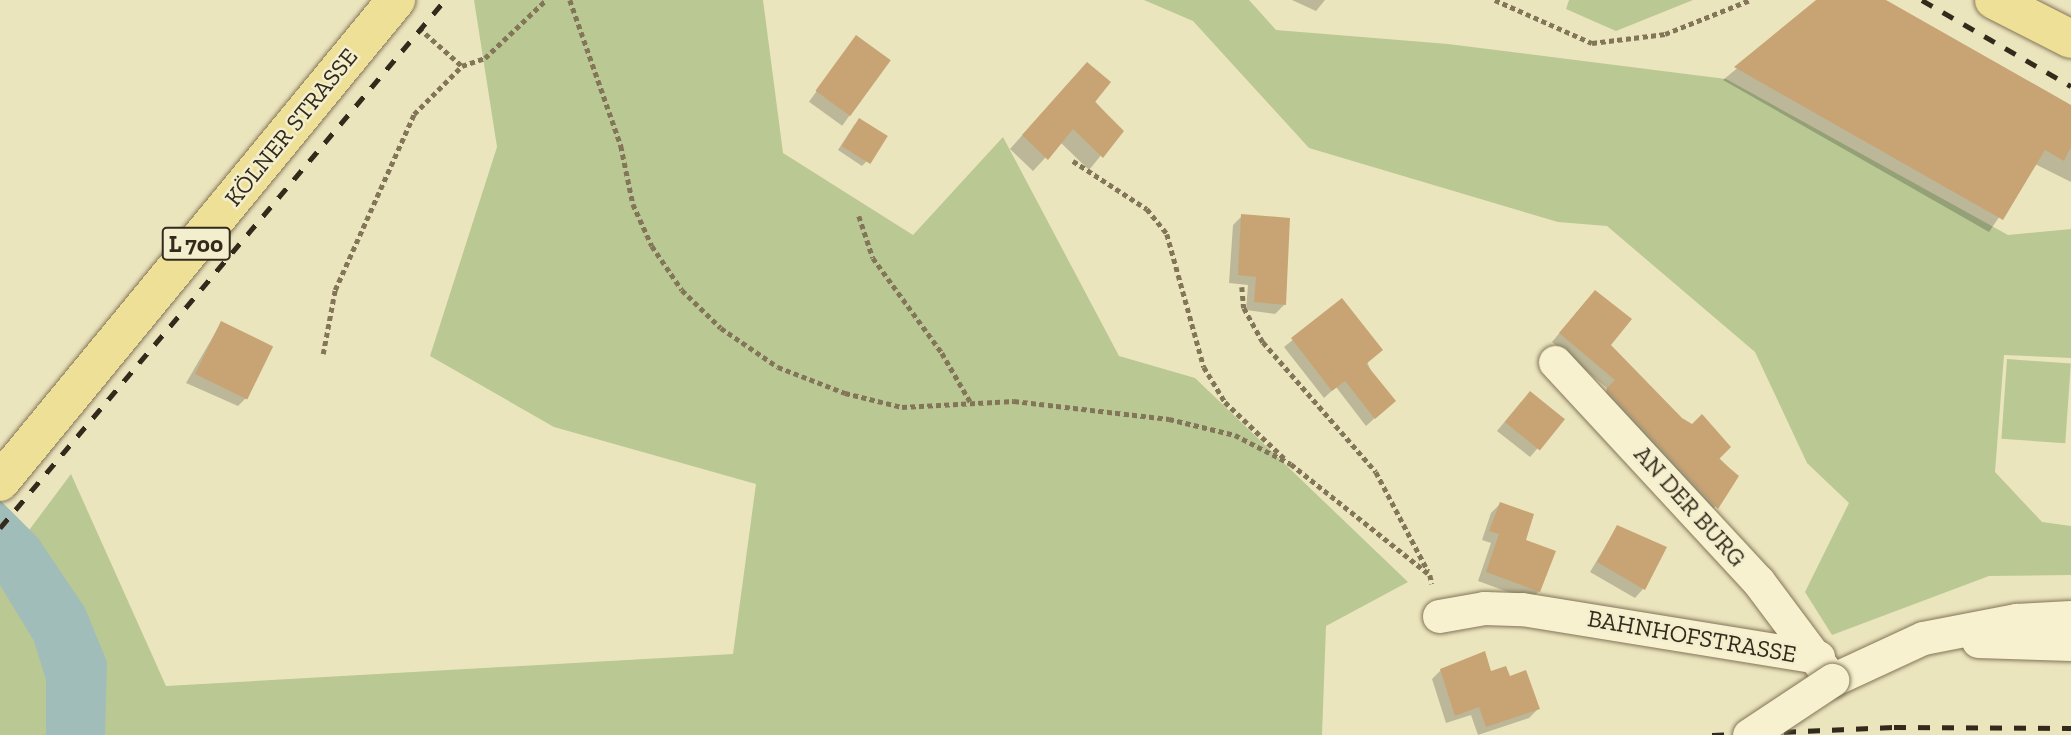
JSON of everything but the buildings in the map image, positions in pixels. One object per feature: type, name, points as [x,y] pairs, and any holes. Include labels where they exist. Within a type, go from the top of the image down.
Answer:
[{"type":"main road","points":[[1994,0],[2071,39]]},
{"type":"main road","name":"KÖLNER STRASSE","points":[[0,482],[393,3]]},
{"type":"street","name":"AN DER BURG","points":[[1555,362],[1669,481],[1825,669]]},
{"type":"street","name":"BAHNHOFSTRASSE","points":[[1439,615],[1484,608],[1522,608],[1825,669]]},
{"type":"street","points":[[1749,735],[1825,669],[1923,638],[2016,620],[2071,617]]},
{"type":"street","points":[[1923,638],[2071,644]]},
{"type":"path","points":[[323,354],[335,290],[414,114],[462,65],[485,58],[546,0]]},
{"type":"path","points":[[570,0],[621,146],[633,204],[652,246],[701,309],[721,328],[778,367],[845,394],[902,407],[934,409],[971,403],[1014,401],[1169,419],[1235,435],[1291,464]]},
{"type":"path","points":[[1495,0],[1517,14],[1592,43],[1665,34],[1750,0]]},
{"type":"path","points":[[393,3],[462,65]]},
{"type":"path","points":[[1073,161],[1147,209],[1167,234],[1204,368],[1225,402],[1291,464],[1430,575]]},
{"type":"path","points":[[859,216],[873,258],[942,353],[971,403]]},
{"type":"path","points":[[1241,287],[1244,308],[1263,342],[1376,472],[1430,575],[1439,615]]},
{"type":"green space","points":[[474,0],[763,0],[783,153],[913,235],[1003,137],[1119,356],[1195,378],[1408,582],[1326,626],[1322,735],[0,735],[0,569],[71,474],[166,686],[733,654],[756,484],[554,427],[430,356],[497,147]]},
{"type":"green space","points":[[1144,0],[1249,0],[1276,30],[1448,44],[1726,79],[2008,235],[2071,229],[2071,358],[2004,355],[1995,472],[2042,522],[2071,526],[2071,575],[1989,576],[1832,635],[1805,592],[1849,503],[1807,463],[1755,352],[1607,226],[1558,222],[1309,148],[1193,21]]},
{"type":"green space","points":[[1569,0],[1693,0],[1616,31],[1566,9]]},
{"type":"green space","points":[[2007,359],[2071,363],[2065,443],[2001,439]]},
{"type":"water","points":[[0,500],[38,538],[85,608],[107,662],[105,735],[46,735],[46,680],[34,641],[0,585]]},
{"type":"railway","points":[[0,528],[445,0]]},
{"type":"railway","points":[[1922,0],[2071,86]]},
{"type":"railway","points":[[1712,735],[1894,727],[2071,728]]}]
